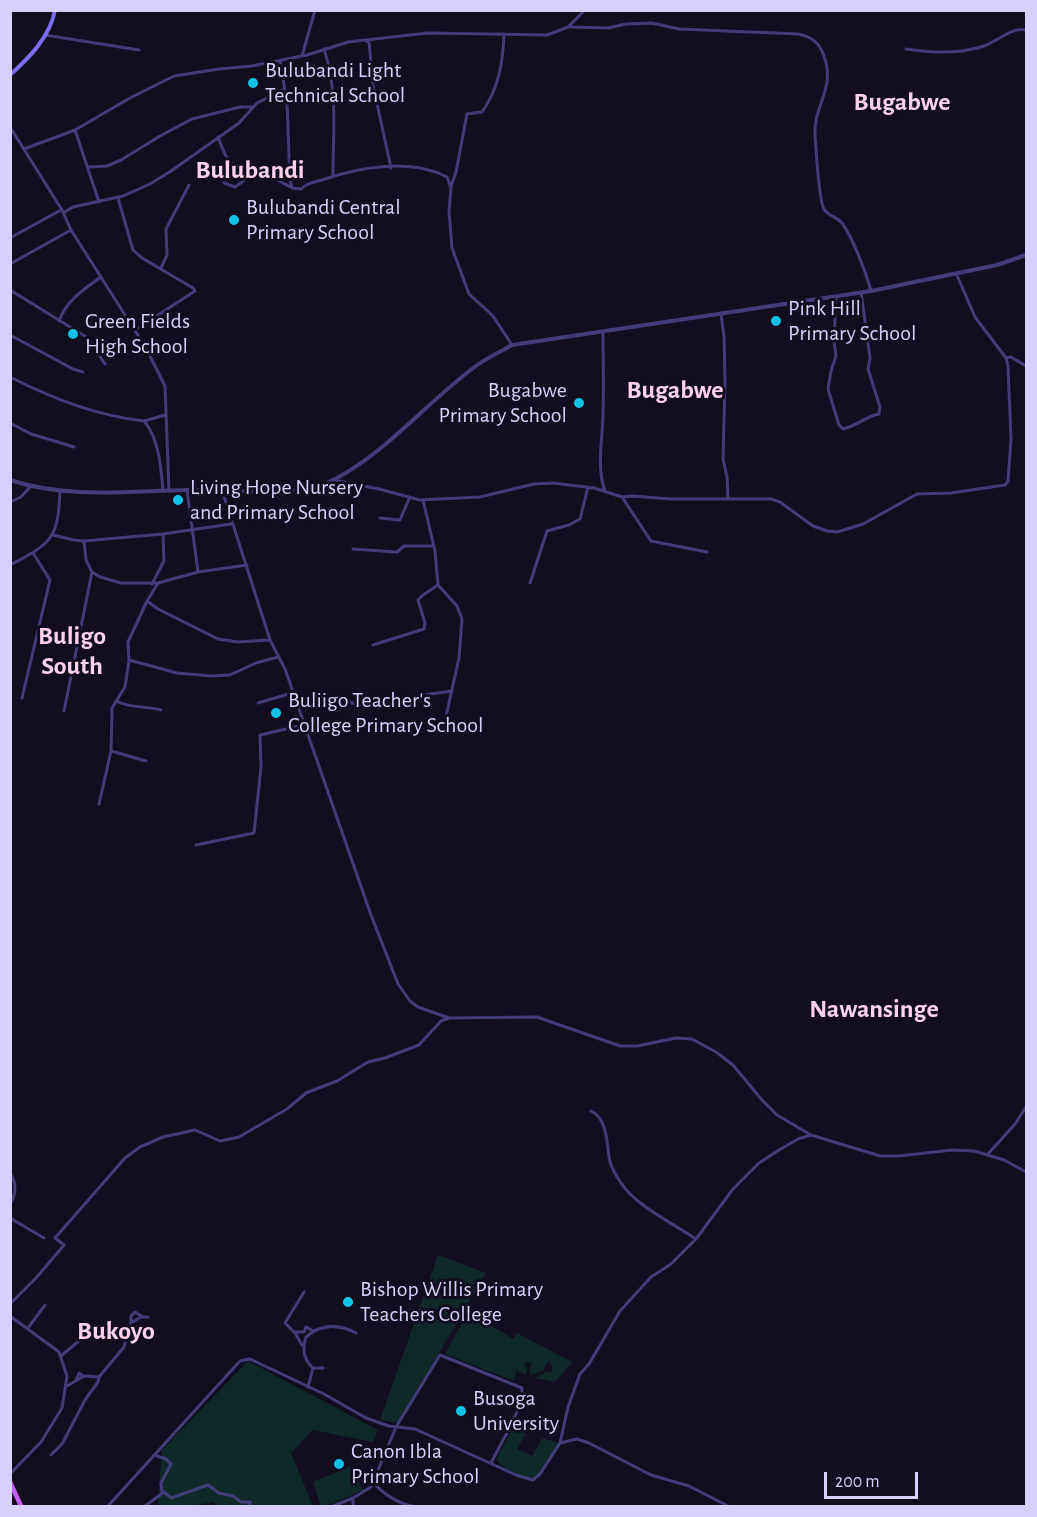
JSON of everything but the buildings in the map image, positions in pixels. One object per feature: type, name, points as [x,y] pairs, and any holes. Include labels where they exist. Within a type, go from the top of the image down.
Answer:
[{"type":"main road","points":[[10,75],[34,51],[45,35],[55,10]]},
{"type":"main road","points":[[10,1482],[21,1506]]},
{"type":"street","points":[[302,56],[315,10]]},
{"type":"street","points":[[568,27],[585,10]]},
{"type":"street","points":[[24,149],[75,130],[174,76],[252,66],[302,56],[348,42],[428,33],[547,35],[568,27],[608,28],[626,24],[652,23],[679,28],[798,34],[809,36],[820,46],[829,73],[825,96],[817,115],[815,134],[820,198],[823,209],[842,222],[864,267],[871,291]]},
{"type":"street","points":[[906,49],[957,52],[985,46],[1022,28],[1026,30]]},
{"type":"street","points":[[504,34],[501,67],[489,102],[482,112],[467,114],[466,117],[464,136],[451,188],[449,211],[452,249],[469,294],[493,316],[512,345]]},
{"type":"street","points":[[45,35],[139,50]]},
{"type":"street","points":[[365,40],[369,42],[371,48],[373,85],[391,168]]},
{"type":"street","points":[[324,49],[329,64],[335,112],[333,176]]},
{"type":"street","points":[[280,60],[285,89],[292,188]]},
{"type":"street","points":[[10,238],[62,211],[118,198],[150,184],[239,123],[257,103],[285,89]]},
{"type":"street","points":[[89,167],[107,166],[121,160],[192,119],[240,107],[253,107]]},
{"type":"street","points":[[10,128],[146,348],[165,386],[166,491]]},
{"type":"street","points":[[75,130],[99,202]]},
{"type":"street","points":[[218,137],[226,160],[242,171],[274,178],[292,188],[301,189],[305,185],[333,176],[364,169],[414,168],[447,177],[451,188]]},
{"type":"street","points":[[224,183],[235,187],[254,174]]},
{"type":"street","points":[[161,268],[167,255],[166,229],[189,185]]},
{"type":"street","points":[[118,198],[134,250],[142,258],[195,291],[135,330]]},
{"type":"street","points":[[10,264],[71,230]]},
{"type":"street","points":[[10,480],[30,487],[60,491],[298,490],[319,487],[357,466],[477,365],[512,345],[871,291],[997,265],[1026,255]]},
{"type":"street","points":[[334,480],[379,489],[409,499],[423,500],[480,497],[543,483],[588,487],[622,497],[759,499],[780,502],[813,526],[837,532],[863,524],[917,494],[951,493],[1001,487],[1008,481],[1011,439],[1008,391],[1010,374],[1006,358],[975,317],[956,273]]},
{"type":"street","points":[[59,321],[72,299],[101,277]]},
{"type":"street","points":[[10,290],[88,338],[105,364]]},
{"type":"street","points":[[837,296],[834,342],[836,356],[828,389],[839,425],[843,429],[856,426],[871,415],[879,414],[880,407],[868,369],[870,358],[861,292]]},
{"type":"street","points":[[721,314],[725,380],[723,459],[728,499]]},
{"type":"street","points":[[603,332],[601,463],[605,492]]},
{"type":"street","points":[[10,335],[82,372]]},
{"type":"street","points":[[1006,358],[1011,357],[1026,366]]},
{"type":"street","points":[[10,377],[42,393],[125,419],[144,421],[166,415]]},
{"type":"street","points":[[144,421],[151,431],[166,491]]},
{"type":"street","points":[[10,423],[24,431],[74,447]]},
{"type":"street","points":[[10,502],[30,487]]},
{"type":"street","points":[[530,583],[547,531],[569,525],[580,519],[588,487]]},
{"type":"street","points":[[187,490],[198,572]]},
{"type":"street","points":[[222,490],[270,640],[279,657],[370,915],[398,984],[410,1001],[418,1007],[449,1018]]},
{"type":"street","points":[[10,565],[33,553],[48,542],[53,535],[57,523],[60,491]]},
{"type":"street","points":[[622,497],[651,541],[706,552]]},
{"type":"street","points":[[380,518],[400,520],[409,499]]},
{"type":"street","points":[[423,500],[434,546],[438,585],[458,606],[462,619],[459,658],[442,734]]},
{"type":"street","points":[[53,535],[84,541],[194,531],[232,524]]},
{"type":"street","points":[[152,584],[164,561],[163,534]]},
{"type":"street","points":[[84,541],[86,560],[92,572],[120,583],[152,584],[198,572],[247,566]]},
{"type":"street","points":[[353,549],[397,552],[404,546],[434,546]]},
{"type":"street","points":[[22,698],[50,580],[33,553]]},
{"type":"street","points":[[64,711],[92,572]]},
{"type":"street","points":[[99,804],[111,751],[112,708],[125,687],[129,660],[128,642],[158,583]]},
{"type":"street","points":[[373,645],[424,629],[425,623],[418,600],[438,585]]},
{"type":"street","points":[[147,601],[158,609],[218,639],[238,642],[270,640]]},
{"type":"street","points":[[129,660],[177,673],[212,676],[230,675],[256,663],[279,657]]},
{"type":"street","points":[[258,703],[292,693],[359,704],[452,691]]},
{"type":"street","points":[[116,701],[161,710]]},
{"type":"street","points":[[196,845],[254,832],[261,767],[260,735],[303,725]]},
{"type":"street","points":[[111,751],[146,761]]},
{"type":"street","points":[[10,1304],[64,1245],[54,1238],[125,1158],[140,1147],[163,1137],[195,1130],[220,1141],[239,1137],[287,1109],[306,1093],[338,1081],[368,1062],[419,1045],[441,1021],[449,1018],[537,1017],[620,1046],[637,1046],[676,1038],[692,1040],[716,1052],[733,1065],[777,1115],[811,1135],[880,1155],[898,1156],[952,1150],[988,1154],[1026,1172]]},
{"type":"street","points":[[988,1154],[1015,1124],[1026,1107]]},
{"type":"street","points":[[591,1111],[606,1130],[611,1164],[621,1183],[632,1196],[696,1239]]},
{"type":"street","points":[[108,1506],[240,1361],[250,1359],[366,1418],[381,1424],[415,1429],[516,1475],[533,1480],[540,1474],[560,1443],[568,1407],[580,1374],[589,1364],[620,1311],[651,1277],[671,1264],[696,1239],[733,1189],[759,1163],[798,1139],[811,1135]]},
{"type":"street","points":[[10,1173],[15,1185],[15,1196],[10,1205]]},
{"type":"street","points":[[10,1218],[44,1239]]},
{"type":"street","points":[[303,1347],[285,1323],[304,1292]]},
{"type":"street","points":[[28,1328],[45,1305]]},
{"type":"street","points":[[51,1455],[62,1444],[99,1377],[124,1347],[131,1316],[135,1312],[145,1317],[131,1323]]},
{"type":"street","points":[[10,1316],[50,1344],[61,1356],[67,1376],[62,1408],[41,1442],[10,1474]]},
{"type":"street","points":[[61,1356],[98,1325],[114,1335],[120,1336],[127,1332]]},
{"type":"street","points":[[323,1368],[313,1368],[308,1364],[303,1353],[306,1336],[331,1325],[356,1333]]},
{"type":"street","points":[[294,1332],[304,1332],[306,1327],[313,1331]]},
{"type":"street","points":[[333,1506],[353,1498],[374,1483],[396,1427],[440,1355],[520,1386],[523,1390],[514,1416],[491,1463]]},
{"type":"street","points":[[308,1387],[313,1368]]},
{"type":"street","points":[[67,1386],[84,1376],[99,1377]]},
{"type":"street","points":[[560,1443],[577,1439],[590,1443],[651,1475],[689,1485],[728,1506]]},
{"type":"street","points":[[154,1455],[166,1459],[171,1464],[161,1483],[162,1492],[171,1498],[197,1487],[211,1485],[219,1493],[233,1496],[241,1502],[250,1502],[250,1506]]},
{"type":"street","points":[[377,1456],[385,1457]]},
{"type":"street","points":[[374,1483],[405,1505],[413,1506]]},
{"type":"street","points":[[145,1506],[162,1492]]},
{"type":"street","points":[[353,1498],[353,1506]]},
{"type":"green space","points":[[438,1255],[486,1273],[398,1423],[380,1420]]},
{"type":"green space","points":[[468,1312],[513,1339],[517,1333],[572,1362],[555,1382],[535,1378],[548,1371],[550,1373],[553,1368],[549,1360],[544,1370],[530,1376],[529,1370],[532,1363],[526,1362],[524,1367],[528,1367],[526,1374],[516,1371],[514,1381],[445,1354]]},
{"type":"green space","points":[[248,1361],[378,1430],[373,1442],[313,1430],[291,1453],[313,1506],[215,1506],[214,1502],[190,1506],[158,1506],[162,1450]]},
{"type":"green space","points":[[515,1425],[527,1431],[517,1449],[532,1456],[542,1438],[559,1443],[540,1473],[533,1479],[508,1470],[496,1459]]},
{"type":"green space","points":[[351,1466],[363,1490],[321,1506],[313,1482]]},
{"type":"place","name":"Bulubandi Light Technical School","points":[[253,83]]},
{"type":"place","name":"Bulubandi Central Primary School","points":[[234,220]]},
{"type":"place","name":"Pink Hill Primary School","points":[[776,321]]},
{"type":"place","name":"Green Fields High School","points":[[73,334]]},
{"type":"place","name":"Bugabwe Primary School","points":[[579,403]]},
{"type":"place","name":"Living Hope Nursery and Primary School","points":[[178,500]]},
{"type":"place","name":"Buliigo Teacher's College Primary School","points":[[276,713]]},
{"type":"place","name":"Bishop Willis Primary Teachers College","points":[[348,1302]]},
{"type":"place","name":"Busoga University","points":[[461,1411]]},
{"type":"place","name":"Canon Ibla Primary School","points":[[339,1464]]},
{"type":"district","name":"Bugabwe","points":[[902,102]]},
{"type":"district","name":"Bulubandi","points":[[250,170]]},
{"type":"district","name":"Bugabwe","points":[[675,390]]},
{"type":"district","name":"Buligo South","points":[[72,651]]},
{"type":"district","name":"Nawansinge","points":[[874,1009]]},
{"type":"district","name":"Bukoyo","points":[[116,1331]]}]
